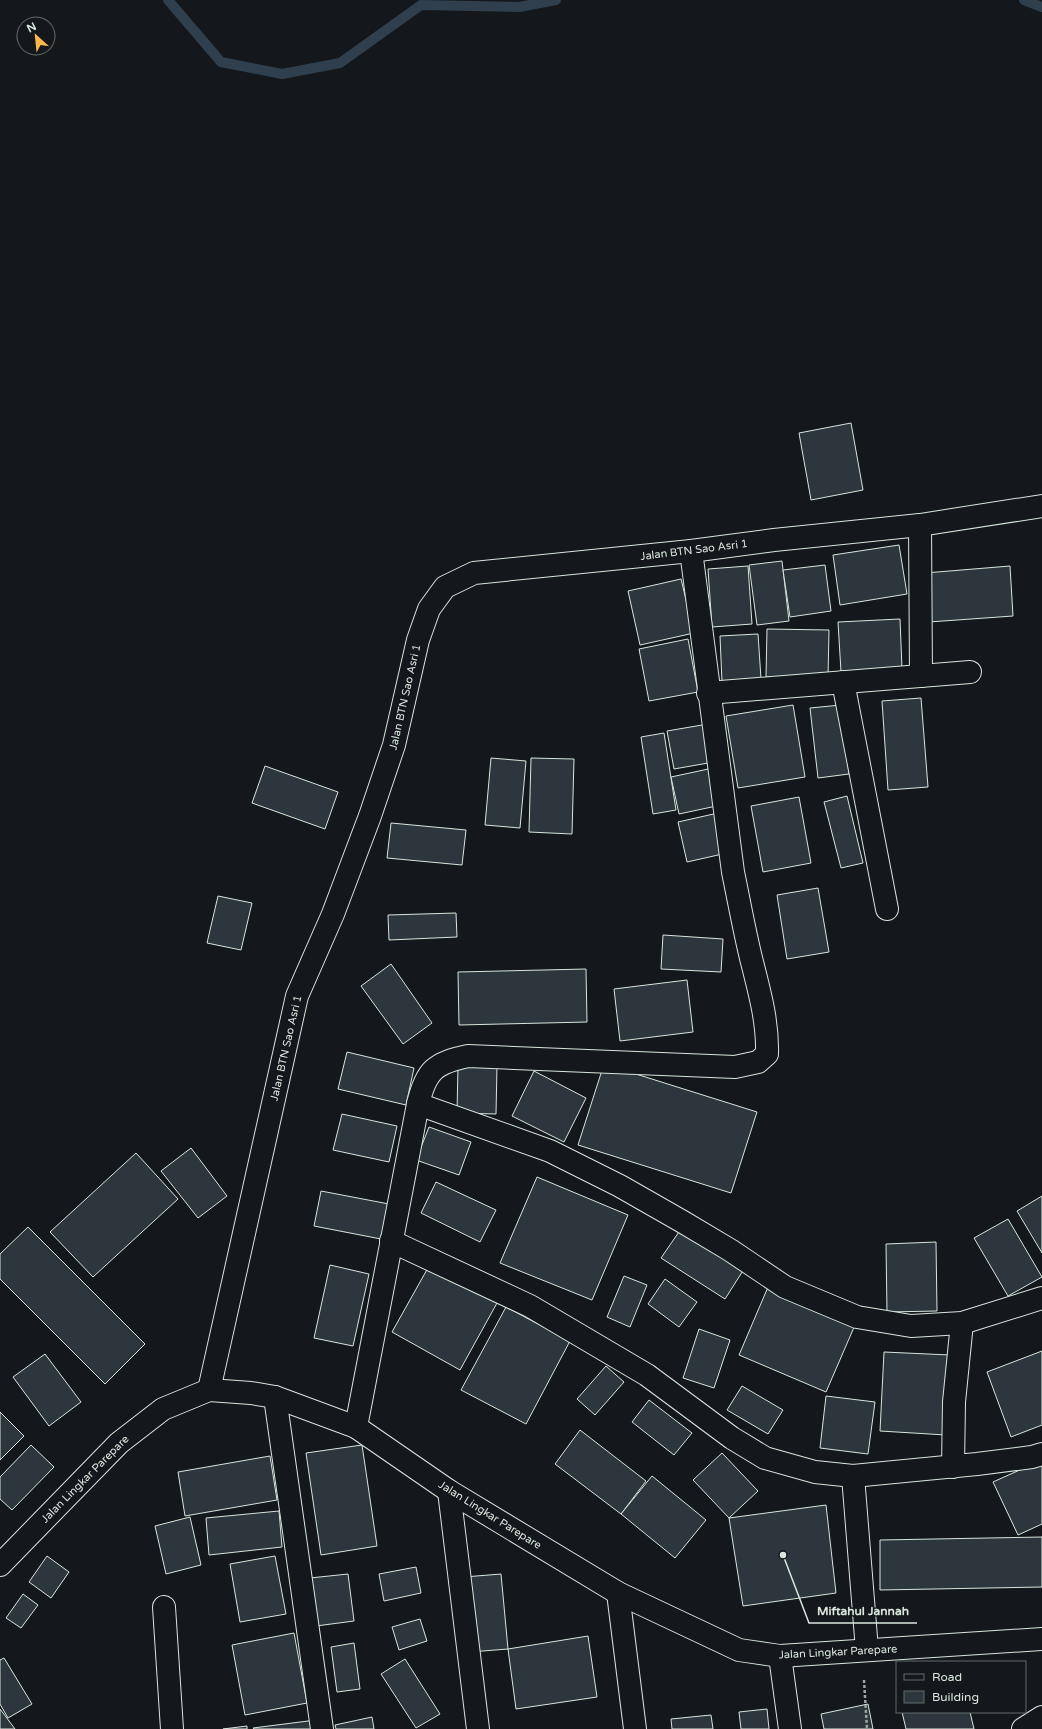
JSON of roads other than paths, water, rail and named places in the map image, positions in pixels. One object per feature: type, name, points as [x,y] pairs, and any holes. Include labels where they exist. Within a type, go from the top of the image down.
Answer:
[{"type":"main road","name":"Jalan BTN Sao Asri 1","points":[[209,1390],[297,996],[333,914],[387,766],[394,745],[418,640],[429,609],[445,587],[474,573],[691,551],[774,540],[920,525],[1042,506]]},
{"type":"main road","points":[[920,525],[921,676]]},
{"type":"main road","points":[[356,1427],[418,1104],[422,1085],[428,1074],[446,1061],[468,1056],[735,1067],[758,1062],[767,1054],[768,1038],[765,1019],[743,924],[733,872],[708,693],[691,551]]},
{"type":"main road","points":[[708,693],[970,672]]},
{"type":"main road","points":[[843,682],[887,909]]},
{"type":"main road","points":[[418,1104],[550,1150],[620,1186],[683,1222],[785,1287],[857,1318],[911,1326],[962,1323],[1042,1298]]},
{"type":"main road","points":[[391,1241],[530,1306],[647,1375],[732,1438],[765,1458],[815,1472],[853,1476],[953,1467],[1032,1457],[1042,1454]]},
{"type":"main road","points":[[953,1467],[954,1402],[962,1323]]},
{"type":"main road","name":"Jalan Lingkar Parepare","points":[[0,1565],[119,1443],[163,1409],[209,1390],[251,1393],[275,1397],[356,1427],[449,1490],[618,1593],[739,1650],[780,1656],[1042,1639]]},
{"type":"main road","points":[[275,1397],[322,1729]]},
{"type":"main road","points":[[853,1476],[867,1650]]},
{"type":"main road","points":[[449,1490],[478,1729]]},
{"type":"main road","points":[[618,1593],[635,1729]]},
{"type":"main road","points":[[164,1607],[172,1729]]},
{"type":"main road","points":[[780,1656],[790,1729]]},
{"type":"main road","points":[[1022,1729],[1042,1717]]},
{"type":"waterway","points":[[168,0],[221,62],[282,74],[340,63],[421,5],[519,7],[556,0]]},
{"type":"waterway","points":[[1024,0],[1042,7]]},
{"type":"place","name":"Miftahul Jannah","points":[[783,1555]]}]
